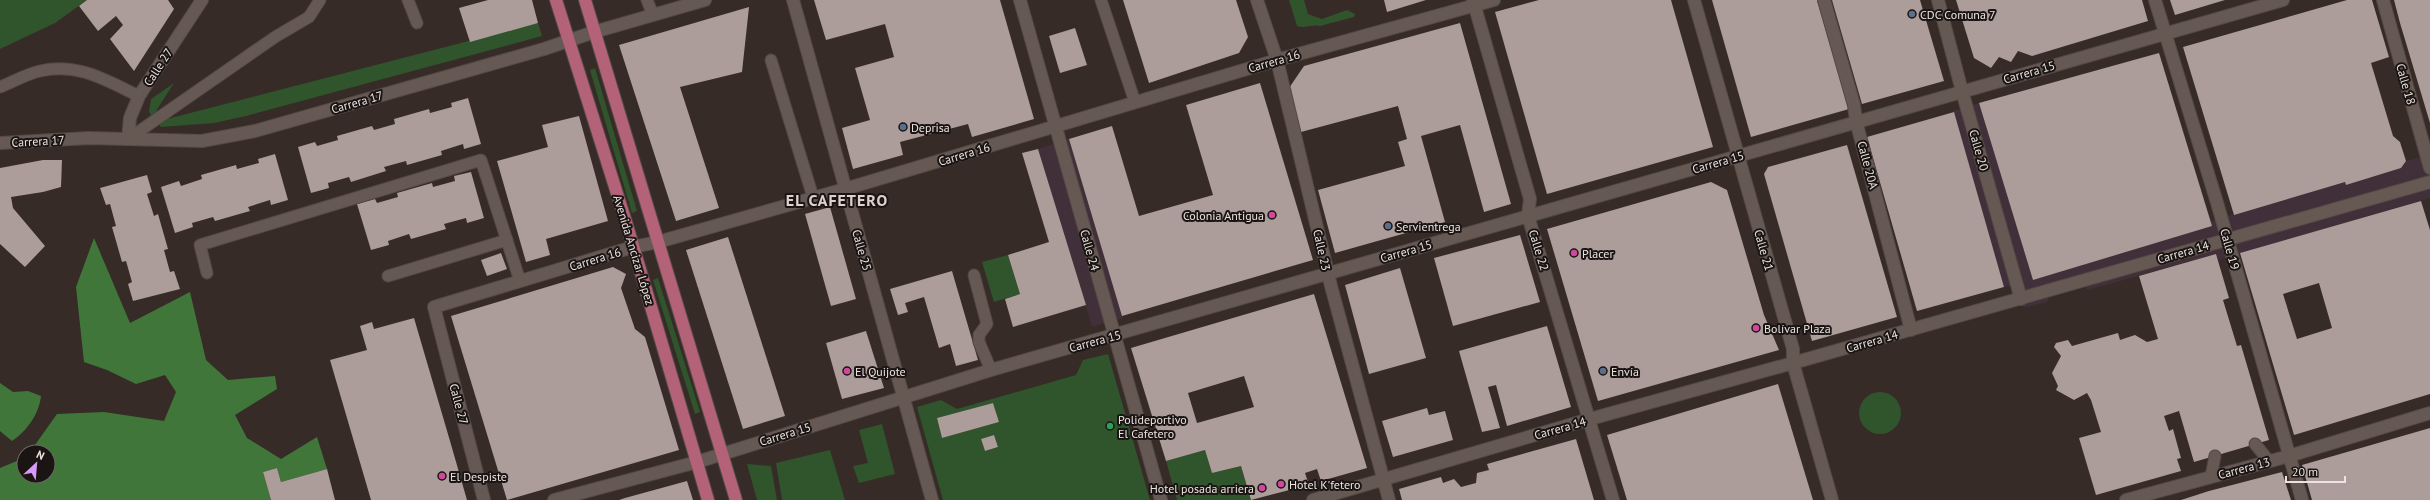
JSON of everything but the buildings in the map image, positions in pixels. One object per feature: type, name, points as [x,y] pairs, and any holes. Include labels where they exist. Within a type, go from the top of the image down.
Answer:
[{"type":"main road","name":"Avenida Ancizar López","points":[[556,0],[633,247],[708,500]]},
{"type":"main road","points":[[585,0],[736,500]]},
{"type":"street","name":"Calle 27","points":[[128,139],[130,118],[139,96],[202,0]]},
{"type":"street","name":"Carrera 17","points":[[0,143],[89,138],[202,141],[255,131],[569,41],[594,32],[705,0]]},
{"type":"street","name":"Calle 25","points":[[793,0],[932,500]]},
{"type":"street","name":"Calle 24","points":[[1020,0],[1161,500]]},
{"type":"street","name":"Calle 23","points":[[1257,0],[1277,60],[1328,273],[1389,500]]},
{"type":"street","name":"Carrera 16","points":[[434,307],[633,247],[658,242],[845,189],[1473,3],[1494,0]]},
{"type":"street","name":"Calle 21","points":[[1694,0],[1793,349],[1793,363],[1832,500]]},
{"type":"street","name":"Calle 20A","points":[[1824,0],[1854,104],[1856,121],[1911,330]]},
{"type":"street","name":"Calle 20","points":[[1938,0],[1962,91],[2021,299]]},
{"type":"street","name":"Calle 19","points":[[2155,0],[2228,240],[2302,500]]},
{"type":"street","name":"Carrera 15","points":[[554,500],[697,462],[990,370],[2283,0]]},
{"type":"street","name":"Calle 18","points":[[2382,0],[2430,168]]},
{"type":"street","name":"Calle 22","points":[[1473,3],[1530,199],[1528,216],[1613,500]]},
{"type":"street","name":"Carrera 14","points":[[1314,500],[1590,419],[2021,299],[2430,182]]},
{"type":"street","name":"Calle 27","points":[[434,307],[484,500]]},
{"type":"street","name":"Carrera 13","points":[[2126,500],[2289,456],[2430,413]]},
{"type":"lane","points":[[128,139],[274,37],[309,17],[320,0]]},
{"type":"lane","points":[[408,0],[417,24]]},
{"type":"lane","points":[[647,0],[653,15]]},
{"type":"lane","points":[[1102,0],[1135,102]]},
{"type":"lane","points":[[771,60],[813,197]]},
{"type":"lane","points":[[0,87],[40,71],[64,69],[90,72],[139,96]]},
{"type":"lane","points":[[207,273],[200,245],[481,160],[520,281]]},
{"type":"lane","points":[[388,276],[507,240]]},
{"type":"lane","points":[[974,275],[987,324],[979,335],[979,342],[990,370]]},
{"type":"lane","points":[[2255,444],[2268,461]]},
{"type":"lane","points":[[2211,477],[2215,456]]},
{"type":"shaded area","points":[[1979,103],[2033,280],[2212,226],[2210,221],[2345,182],[2346,185],[2401,168],[2406,161],[2430,154],[2430,198],[2218,260],[2216,254],[2088,290],[2080,282],[2052,290],[2047,302],[2024,308],[2016,284],[2004,287],[1953,111]]},
{"type":"shaded area","points":[[1071,138],[1123,318],[1092,327],[1038,149]]},
{"type":"green space","points":[[0,0],[87,0],[55,23],[0,49]]},
{"type":"green space","points":[[1289,0],[1304,0],[1308,14],[1322,19],[1347,10],[1355,14],[1354,17],[1320,26],[1300,27],[1297,26]]},
{"type":"green space","points":[[538,23],[542,36],[246,116],[214,123],[161,127],[149,112],[151,99],[174,83],[156,111],[163,120]]},
{"type":"green space","points":[[595,68],[637,211],[632,213],[590,70]]},
{"type":"green space","points":[[94,238],[130,323],[190,292],[206,360],[228,380],[275,376],[277,389],[235,415],[247,438],[281,459],[317,437],[327,469],[281,482],[277,468],[263,472],[271,500],[0,500],[0,468],[16,461],[16,484],[56,484],[56,444],[36,444],[57,414],[104,412],[164,421],[176,392],[165,375],[136,384],[107,370],[84,362],[76,287]]},
{"type":"green space","points":[[1008,255],[1020,294],[994,302],[982,262]]},
{"type":"green space","points":[[658,278],[700,412],[695,414],[653,280]]},
{"type":"green space","points":[[1108,354],[1150,500],[943,500],[917,407],[941,400],[957,409],[1076,375],[1083,360]],"holes":[[[993,403],[999,422],[942,438],[937,418]],[[994,435],[998,447],[985,451],[981,439]]]},
{"type":"green space","points":[[0,383],[13,392],[28,391],[41,396],[35,416],[23,432],[12,441],[0,431]]},
{"type":"green space","points":[[1880,392],[1895,398],[1901,413],[1895,428],[1880,434],[1865,428],[1859,413],[1865,398]]},
{"type":"green space","points":[[882,424],[895,474],[859,483],[853,466],[868,463],[859,430]]},
{"type":"green space","points":[[830,450],[845,500],[782,500],[776,463]]},
{"type":"green space","points":[[1205,450],[1212,473],[1241,466],[1251,500],[1177,500],[1166,461]]},
{"type":"green space","points":[[747,464],[771,466],[777,500],[757,500]]},
{"type":"place","name":"CDC Comuna 7","points":[[1912,14]]},
{"type":"place","name":"Deprisa","points":[[903,127]]},
{"type":"place","name":"Colonia Antigua","points":[[1272,215]]},
{"type":"place","name":"Servientrega","points":[[1388,226]]},
{"type":"place","name":"Placer","points":[[1574,253]]},
{"type":"place","name":"Bolívar Plaza","points":[[1756,328]]},
{"type":"place","name":"El Quijote","points":[[847,371]]},
{"type":"place","name":"Envía","points":[[1603,371]]},
{"type":"place","name":"Polideportivo El Cafetero","points":[[1110,426]]},
{"type":"place","name":"El Despiste","points":[[442,476]]},
{"type":"place","name":"Hotel K'fetero","points":[[1281,484]]},
{"type":"place","name":"Hotel posada arriera","points":[[1262,488]]},
{"type":"district","name":"EL CAFETERO","points":[[837,200]]}]
